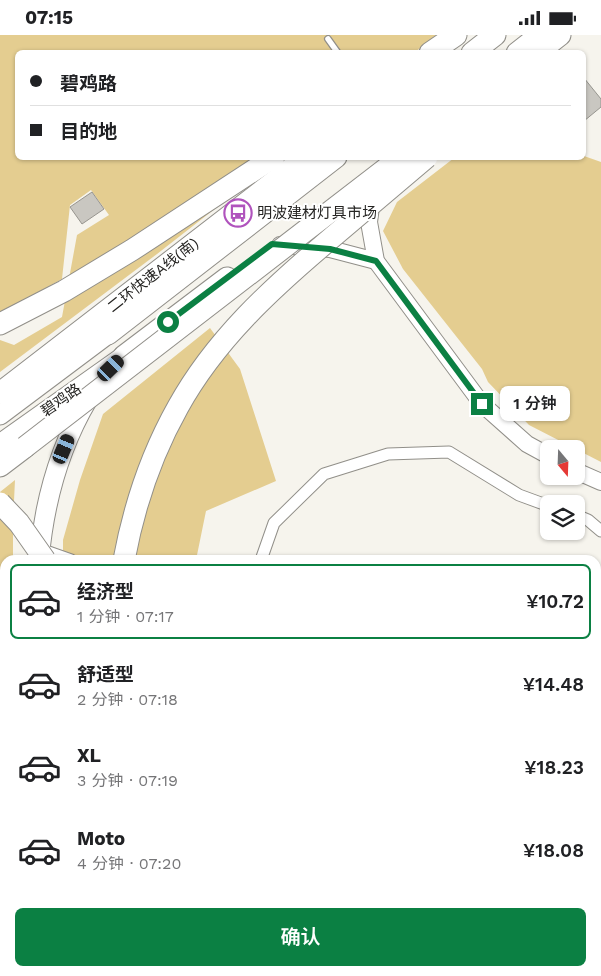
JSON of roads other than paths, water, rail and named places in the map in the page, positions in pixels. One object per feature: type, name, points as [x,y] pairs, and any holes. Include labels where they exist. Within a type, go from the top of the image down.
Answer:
[{"type":"highway","points":[[434,50],[456,35]]},
{"type":"highway","points":[[446,50],[464,35]]},
{"type":"highway","points":[[476,50],[495,35]]},
{"type":"highway","points":[[522,50],[540,35]]},
{"type":"highway","points":[[541,50],[560,35]]},
{"type":"highway","points":[[558,50],[576,35]]},
{"type":"highway","points":[[0,324],[64,291],[132,251],[269,160]]},
{"type":"highway","name":"二环快速A线(南)","points":[[0,393],[302,160]]},
{"type":"highway","name":"碧鸡路","points":[[108,334],[332,160]]},
{"type":"highway","points":[[0,466],[397,160]]},
{"type":"highway","points":[[125,555],[138,502],[159,443],[182,400],[213,355],[250,312],[288,275],[423,160]]},
{"type":"highway","name":"碧鸡路","points":[[124,356],[380,161]]},
{"type":"highway","points":[[0,503],[28,534],[38,555]]},
{"type":"main road","name":"碧鸡路","points":[[0,415],[108,334]]},
{"type":"main road","name":"碧鸡路","points":[[0,444],[124,356]]},
{"type":"main road","points":[[40,555],[43,523],[52,486],[71,431],[79,413],[99,382],[124,356]]},
{"type":"street","points":[[380,161],[369,222],[376,261],[482,404],[528,443],[540,450]]},
{"type":"street","points":[[272,244],[330,249],[376,261]]},
{"type":"street","points":[[262,555],[274,523],[324,474],[388,454],[449,452],[519,495],[540,503]]},
{"type":"street","points":[[585,475],[601,482]]},
{"type":"street","points":[[585,519],[601,531]]},
{"type":"lane","points":[[328,39],[336,50]]},
{"type":"place","name":"明波建材灯具市场","points":[[238,213]]}]
